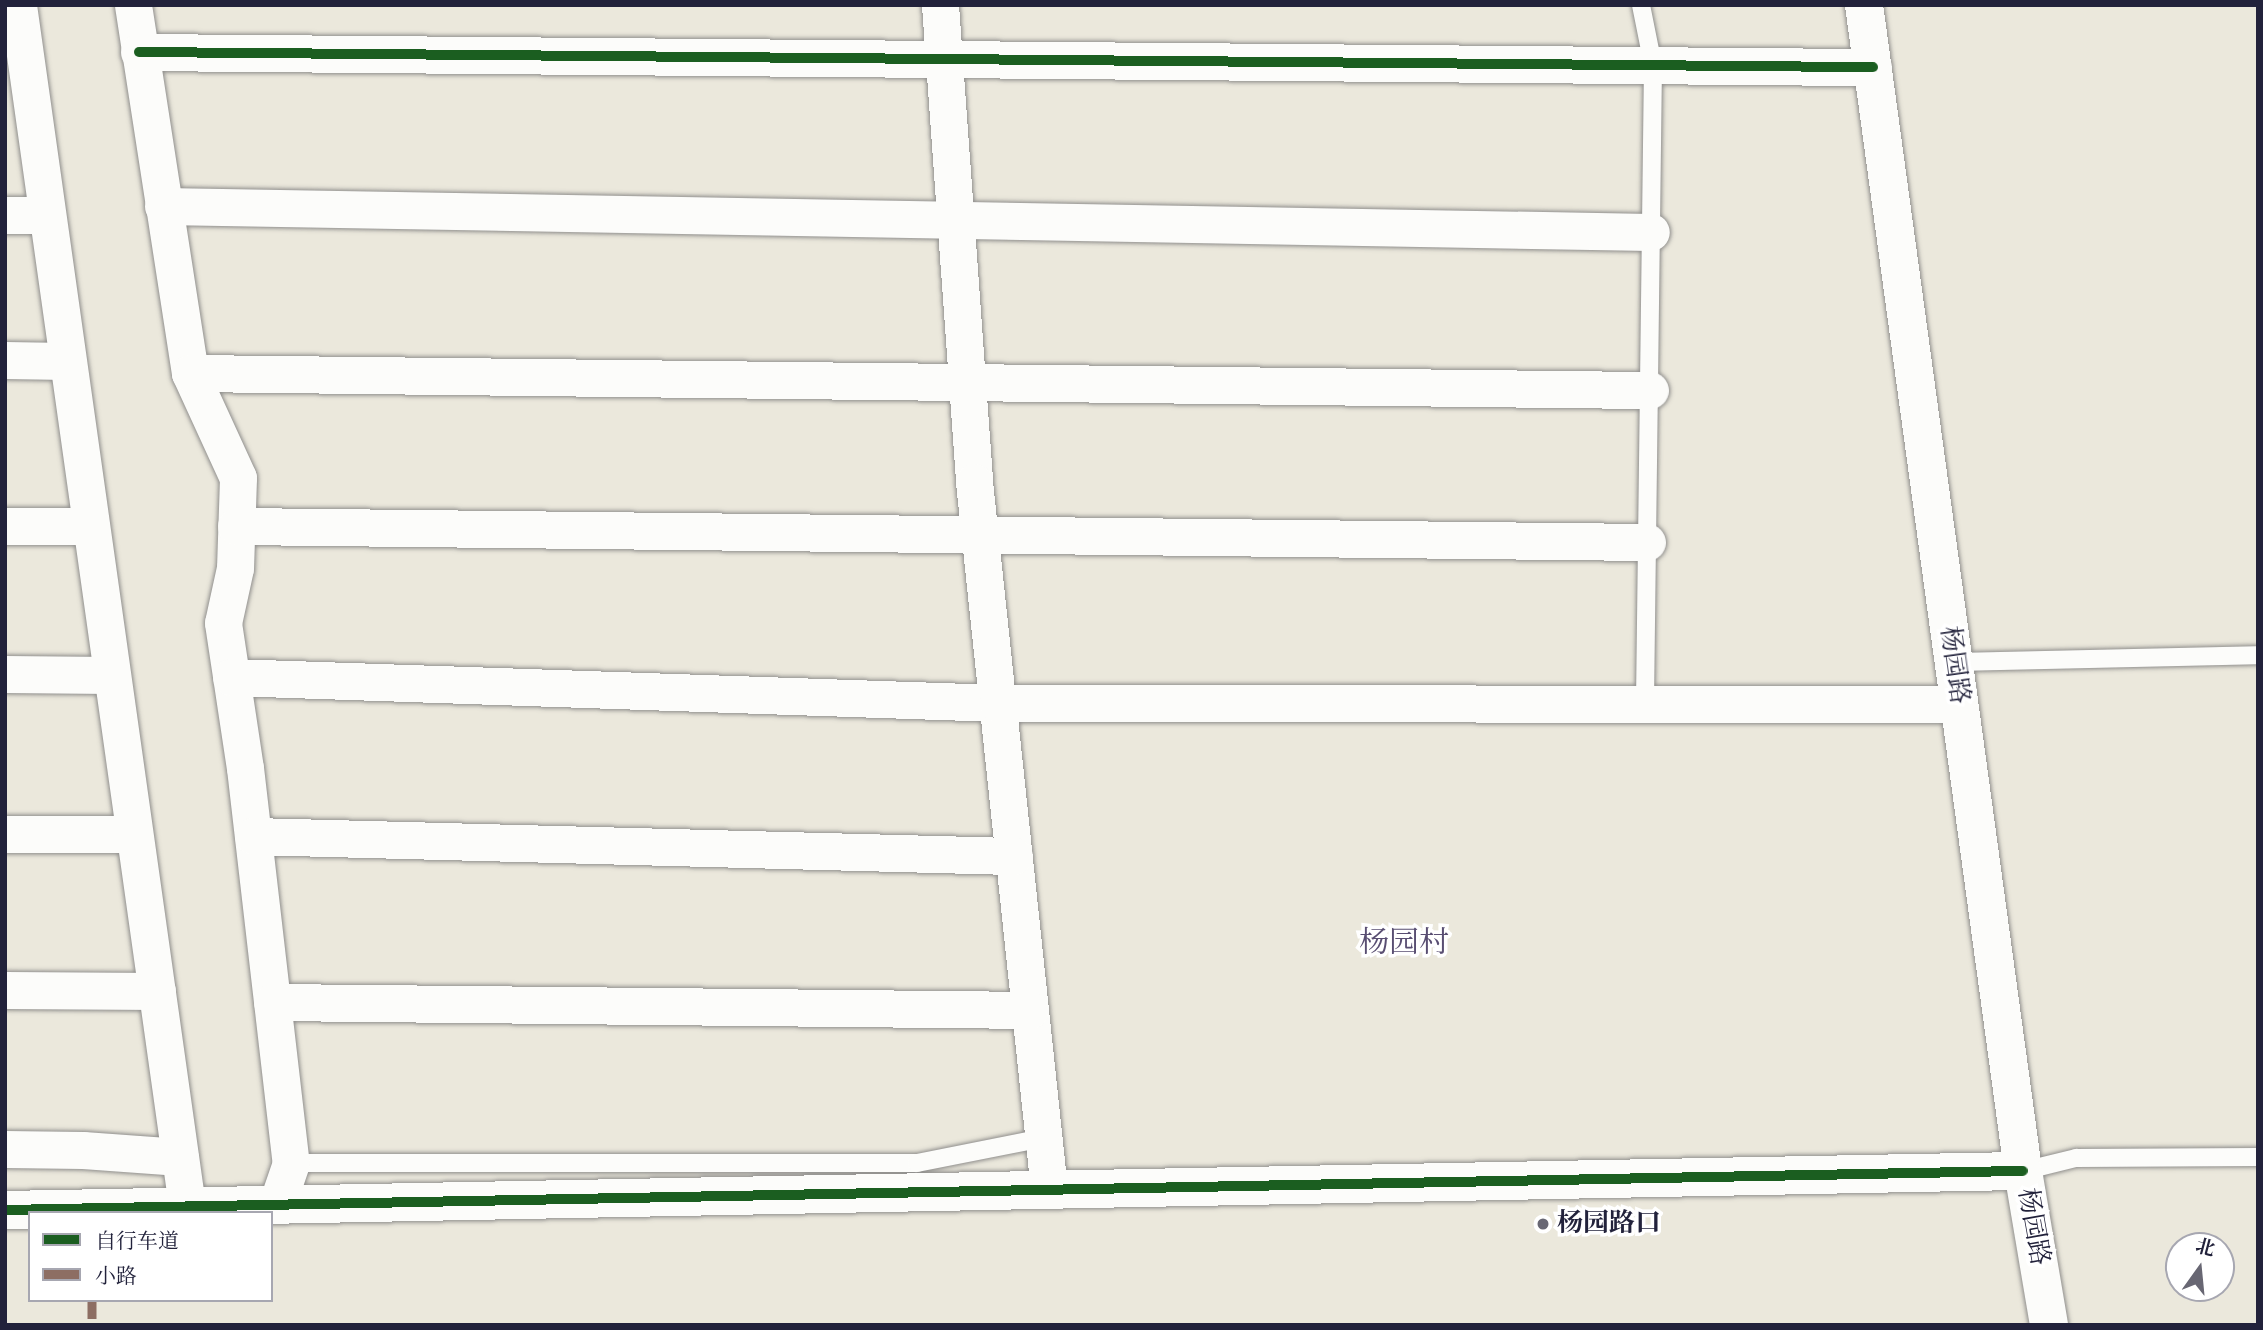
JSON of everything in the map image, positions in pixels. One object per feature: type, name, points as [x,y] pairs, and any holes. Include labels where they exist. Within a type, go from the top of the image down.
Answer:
[{"type":"street","points":[[18,5],[16,64],[47,215],[187,1206]]},
{"type":"street","points":[[132,5],[190,373],[238,478],[235,568],[223,623],[253,836],[291,1163],[277,1204]]},
{"type":"street","points":[[940,5],[980,534],[1049,1190]]},
{"type":"street","name":"杨园路","points":[[1864,5],[2023,1171],[2049,1325]]},
{"type":"street","points":[[139,52],[1872,66]]},
{"type":"street","points":[[163,206],[1651,232]]},
{"type":"street","points":[[5,215],[47,215]]},
{"type":"street","points":[[5,360],[67,361]]},
{"type":"street","points":[[190,373],[1650,390]]},
{"type":"street","points":[[5,526],[90,526]]},
{"type":"street","points":[[236,526],[1647,542]]},
{"type":"street","points":[[5,674],[111,675]]},
{"type":"street","points":[[231,677],[998,703],[1959,704]]},
{"type":"street","points":[[5,834],[134,834]]},
{"type":"street","points":[[253,836],[1014,856]]},
{"type":"street","points":[[5,990],[157,991]]},
{"type":"street","points":[[272,1002],[1030,1010]]},
{"type":"street","points":[[5,1149],[83,1150],[180,1157]]},
{"type":"street","points":[[5,1210],[2023,1171]]},
{"type":"lane","points":[[1641,5],[1653,65],[1645,703]]},
{"type":"lane","points":[[1954,662],[2258,655]]},
{"type":"lane","points":[[291,1163],[917,1163],[1043,1138]]},
{"type":"lane","points":[[2023,1171],[2076,1158],[2258,1157]]},
{"type":"marked path","points":[[92,1302],[92,1325]]},
{"type":"cycle path","points":[[139,52],[1873,67]]},
{"type":"cycle path","points":[[5,1210],[2023,1171]]},
{"type":"place","name":"杨园路口","points":[[1543,1224]]},
{"type":"district","name":"杨园村","points":[[1404,944]]}]
